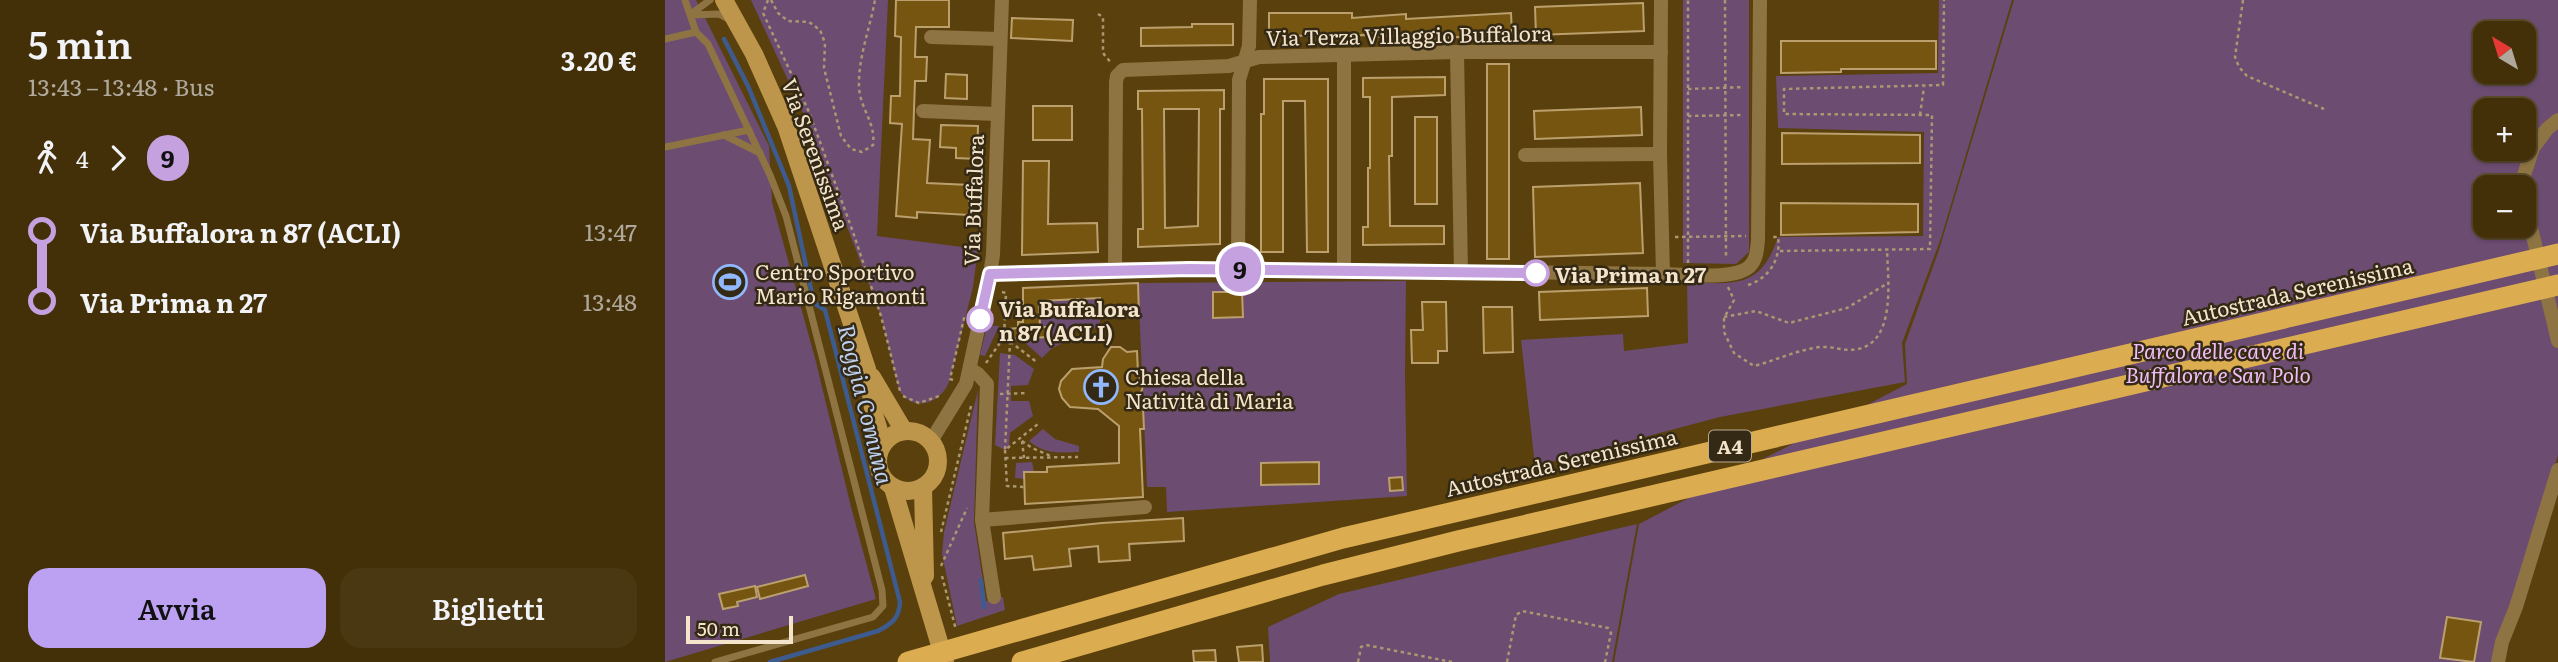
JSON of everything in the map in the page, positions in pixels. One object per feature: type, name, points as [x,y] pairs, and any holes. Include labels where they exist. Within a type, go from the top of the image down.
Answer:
[{"type":"highway","name":"Autostrada Serenissima","points":[[908,662],[1343,538],[2558,254]]},
{"type":"highway","name":"A4","points":[[1022,662],[1323,575],[1458,541],[2558,285]]},
{"type":"main road","name":"Via Serenissima","points":[[725,0],[754,54],[786,126],[867,369],[874,414],[883,444],[879,451],[878,468],[881,476],[893,488],[945,662]]},
{"type":"main road","name":"Via Serenissima","points":[[867,369],[904,431]]},
{"type":"main road","points":[[883,444],[896,433],[904,431],[923,435],[930,441]]},
{"type":"main road","name":"Via Serenissima","points":[[925,593],[923,487],[936,471],[938,461],[930,441]]},
{"type":"main road","points":[[893,488],[913,491],[923,487]]},
{"type":"street","name":"Via Buffalora","points":[[930,441],[971,376],[990,274],[993,255],[1002,0]]},
{"type":"street","points":[[1238,269],[1239,80],[1249,46],[1250,0]]},
{"type":"street","points":[[1661,0],[1660,154],[1663,274]]},
{"type":"street","points":[[990,274],[1115,269],[1727,275],[1739,272],[1749,266],[1756,257],[1758,238],[1760,0]]},
{"type":"street","points":[[931,37],[999,39]]},
{"type":"street","points":[[1457,52],[1461,272]]},
{"type":"street","name":"Via Terza Villaggio Buffalora","points":[[1119,73],[1127,69],[1229,66],[1259,57],[1344,57],[1457,52],[1661,52]]},
{"type":"street","points":[[1344,57],[1344,270]]},
{"type":"street","points":[[1115,269],[1116,82],[1119,73]]},
{"type":"street","name":"Via Buffalora","points":[[923,111],[996,114]]},
{"type":"street","points":[[2557,337],[2528,215],[2524,175],[2533,148],[2547,129],[2558,120]]},
{"type":"street","points":[[1525,155],[1660,154]]},
{"type":"street","points":[[971,376],[987,384],[982,520],[994,597]]},
{"type":"street","points":[[2498,662],[2502,642],[2516,607],[2558,470]]},
{"type":"street","points":[[982,520],[1145,507]]},
{"type":"lane","points":[[685,0],[696,32],[708,44],[760,153],[786,216],[857,487],[882,590],[883,606],[873,617],[715,662]]},
{"type":"lane","points":[[691,15],[710,0]]},
{"type":"lane","points":[[691,15],[719,14],[736,22]]},
{"type":"lane","points":[[665,38],[696,32]]},
{"type":"lane","points":[[665,147],[749,130]]},
{"type":"lane","points":[[723,135],[760,153]]},
{"type":"path","points":[[875,0],[859,89],[875,131],[873,145],[862,152],[851,149],[841,136],[824,68],[825,43],[820,30],[809,22],[788,21],[769,0],[762,13],[809,112],[853,232],[881,316],[899,390],[903,397],[919,403],[940,397],[947,390]]},
{"type":"path","points":[[1688,0],[1688,273]]},
{"type":"path","points":[[1725,0],[1727,284],[1734,300],[1724,318],[1724,332],[1734,354],[1753,366],[1800,350],[1825,346],[1856,350],[1874,343],[1884,329],[1888,284],[1887,250]]},
{"type":"path","points":[[1780,251],[1930,250],[1932,115],[1784,114],[1784,89],[1943,85],[1944,0]]},
{"type":"path","points":[[2243,0],[2235,57],[2239,67],[2247,76],[2324,109]]},
{"type":"path","points":[[1098,14],[1103,17],[1103,53],[1119,73]]},
{"type":"path","points":[[1920,115],[1924,85]]},
{"type":"path","points":[[1688,89],[1749,87]]},
{"type":"path","points":[[1688,116],[1726,115]]},
{"type":"path","points":[[1662,238],[1688,235],[1778,237],[1780,251],[1771,270],[1756,282],[1741,287]]},
{"type":"path","points":[[1724,318],[1756,311],[1789,323],[1847,308],[1888,284]]},
{"type":"path","points":[[967,308],[950,379],[971,376],[1004,337],[1006,293],[994,291]]},
{"type":"path","points":[[1004,337],[1038,363]]},
{"type":"path","points":[[1010,341],[1005,450],[1007,486],[1024,487]]},
{"type":"path","points":[[941,532],[975,387],[971,376]]},
{"type":"path","points":[[987,394],[1028,393]]},
{"type":"path","points":[[1005,450],[1038,424]]},
{"type":"path","points":[[1022,439],[1032,448],[1054,458]]},
{"type":"path","points":[[1022,439],[1024,458]]},
{"type":"path","points":[[1005,458],[1078,457]]},
{"type":"path","points":[[940,567],[967,508]]},
{"type":"path","points":[[938,555],[957,636]]},
{"type":"path","points":[[1507,662],[1516,615],[1520,611],[1608,628],[1611,633],[1605,662]]},
{"type":"path","points":[[1358,662],[1361,647],[1366,645],[1452,662]]},
{"type":"green space","name":"Centro Sportivo Mario Rigamonti","points":[[665,0],[696,0],[769,146],[772,202],[876,599],[665,662]]},
{"type":"green space","points":[[751,0],[888,0],[877,236],[978,249],[973,287],[950,379],[941,394],[927,403],[912,402],[899,390],[881,316],[804,115]]},
{"type":"green space","points":[[1683,0],[1749,0],[1749,252],[1736,264],[1683,263]]},
{"type":"green space","points":[[1939,0],[2012,0],[1941,238],[1902,343],[1905,382],[1720,417],[1535,466],[1521,340],[1623,334],[1624,351],[1688,343],[1687,282],[1719,283],[1744,280],[1763,266],[1778,237],[1923,236],[1924,132],[1778,128],[1776,76],[1938,73]]},
{"type":"green space","name":"Parco delle cave di Buffalora e San Polo","points":[[2014,0],[2558,0],[2558,455],[2495,662],[1614,662],[1639,524],[1907,384],[1905,344],[1939,250]]},
{"type":"green space","points":[[1406,281],[1407,496],[1167,512],[1166,487],[1147,487],[1138,283]]},
{"type":"green space","points":[[1100,298],[1100,328],[1072,330],[1072,338],[1051,349],[1042,358],[1021,339],[1048,337],[1048,327],[1040,327],[1039,301]]},
{"type":"green space","points":[[987,325],[999,326],[985,356],[980,355]]},
{"type":"green space","points":[[1000,353],[1015,355],[1034,369],[1028,385],[1011,386],[1011,401],[1029,401],[1033,416],[1010,433],[1009,446],[1005,450],[995,445]]},
{"type":"green space","points":[[978,390],[974,522],[986,601],[1003,597],[1005,610],[957,626],[942,554],[944,532]]},
{"type":"green space","points":[[1043,429],[1055,439],[1079,446],[1079,452],[1046,450],[1029,441]]},
{"type":"green space","points":[[1032,462],[1034,472],[1024,479],[1015,478],[1016,463]]},
{"type":"green space","points":[[1637,524],[1612,662],[1270,662],[1268,627],[1339,594]]},
{"type":"building","points":[[896,0],[949,0],[949,27],[916,27],[915,57],[927,57],[926,81],[915,81],[913,139],[930,140],[927,183],[970,185],[969,215],[917,212],[917,218],[896,216],[902,124],[890,123],[891,96],[900,96],[901,37],[895,36]]},
{"type":"building","points":[[1643,3],[1644,31],[1536,35],[1535,7]]},
{"type":"building","points":[[1269,13],[1352,13],[1352,18],[1406,14],[1406,19],[1511,13],[1512,34],[1425,39],[1424,34],[1372,37],[1269,36]]},
{"type":"building","points":[[1012,18],[1073,20],[1072,41],[1011,38]]},
{"type":"building","points":[[1192,24],[1233,24],[1233,45],[1141,46],[1141,28],[1192,27]]},
{"type":"building","points":[[1781,41],[1936,41],[1936,69],[1841,69],[1841,72],[1781,73]]},
{"type":"building","points":[[1487,64],[1509,64],[1509,259],[1487,259]]},
{"type":"building","points":[[946,74],[967,75],[967,99],[945,98]]},
{"type":"building","points":[[1445,77],[1445,95],[1392,97],[1392,156],[1389,156],[1390,226],[1444,226],[1444,244],[1363,245],[1363,227],[1368,227],[1370,97],[1363,97],[1363,78]]},
{"type":"building","points":[[1264,79],[1328,79],[1328,252],[1307,252],[1305,101],[1283,101],[1283,252],[1261,252],[1261,114],[1264,114]]},
{"type":"building","points":[[1224,90],[1224,109],[1220,109],[1220,244],[1138,247],[1138,229],[1143,229],[1142,109],[1138,109],[1138,91]],"holes":[[[1164,109],[1199,109],[1198,226],[1165,228]]]},
{"type":"building","points":[[1033,106],[1072,106],[1072,140],[1033,140]]},
{"type":"building","points":[[1641,107],[1642,135],[1535,139],[1534,111]]},
{"type":"building","points":[[1415,117],[1437,117],[1437,204],[1415,204]]},
{"type":"building","points":[[941,125],[978,126],[977,159],[956,158],[956,148],[940,147]]},
{"type":"building","points":[[1782,133],[1920,135],[1920,163],[1782,164]]},
{"type":"building","points":[[1023,161],[1049,161],[1048,224],[1097,223],[1098,252],[1022,255]]},
{"type":"building","points":[[1640,183],[1643,253],[1535,257],[1533,187]]},
{"type":"building","points":[[1781,203],[1918,204],[1918,232],[1781,235]]},
{"type":"building","points":[[1138,283],[1139,316],[1100,317],[1100,298],[1039,301],[1040,327],[1048,327],[1048,337],[1010,339],[1009,329],[1018,328],[1018,322],[1023,322],[1023,288]]},
{"type":"building","points":[[1647,288],[1648,316],[1540,320],[1539,292]]},
{"type":"building","points":[[1213,292],[1242,292],[1243,317],[1213,318]]},
{"type":"building","points":[[1422,302],[1446,302],[1447,351],[1438,351],[1438,363],[1412,363],[1411,330],[1423,330]]},
{"type":"building","points":[[1483,307],[1512,307],[1513,352],[1484,353]]},
{"type":"building","points":[[1111,347],[1120,347],[1127,352],[1137,351],[1138,374],[1143,384],[1130,407],[1143,407],[1144,429],[1140,429],[1143,497],[1025,504],[1024,472],[1047,472],[1047,467],[1119,463],[1119,426],[1098,409],[1070,407],[1062,398],[1059,389],[1061,381],[1072,369],[1102,367],[1103,359]]},
{"type":"building","points":[[1319,462],[1319,484],[1261,485],[1261,463]]},
{"type":"building","points":[[1402,477],[1403,490],[1390,491],[1389,478]]},
{"type":"building","points":[[1183,518],[1184,541],[1129,544],[1130,560],[1099,562],[1098,546],[1069,549],[1071,566],[1034,570],[1032,556],[1005,559],[1003,533]]},
{"type":"building","points":[[805,575],[808,586],[760,599],[757,587]]},
{"type":"building","points":[[755,586],[757,597],[737,602],[738,606],[723,609],[719,594]]},
{"type":"building","points":[[2447,617],[2481,622],[2474,662],[2440,658]]},
{"type":"building","points":[[1262,645],[1263,662],[1239,662],[1237,647]]},
{"type":"building","points":[[1215,650],[1216,662],[1194,662],[1193,651]]},
{"type":"waterway","name":"Roggia Comuna","points":[[724,39],[748,86],[789,186],[814,303],[825,310],[900,602],[894,620],[878,631],[770,662]]},
{"type":"waterway","points":[[981,580],[984,607]]},
{"type":"bus line","name":"9","points":[[980,319],[990,274],[1115,269],[1536,273]]},
{"type":"place","name":"Via Prima n 27","points":[[1536,273]]},
{"type":"place","name":"Centro Sportivo Mario Rigamonti","points":[[730,282]]},
{"type":"place","name":"Via Buffalora n 87 (ACLI)","points":[[980,319]]},
{"type":"place","name":"Chiesa della Natività di Maria","points":[[1101,387]]}]
